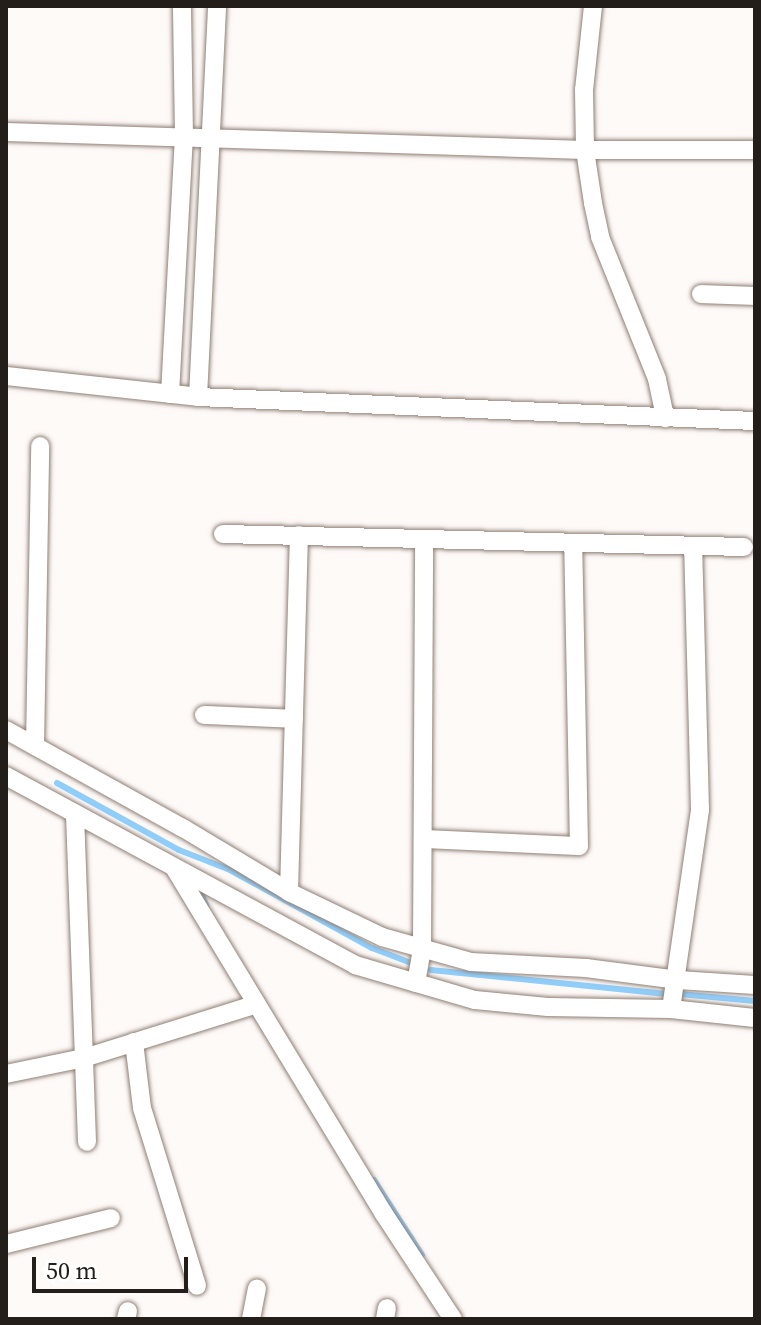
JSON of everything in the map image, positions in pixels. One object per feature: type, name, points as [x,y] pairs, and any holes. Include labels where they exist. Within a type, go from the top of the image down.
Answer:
[{"type":"street","points":[[170,394],[184,136],[182,6]]},
{"type":"street","points":[[198,397],[213,138],[217,6]]},
{"type":"street","points":[[593,6],[584,90],[585,150],[600,237],[644,341],[665,418]]},
{"type":"street","points":[[6,132],[585,150],[755,150]]},
{"type":"street","points":[[701,294],[755,296]]},
{"type":"street","points":[[6,376],[198,397],[755,421]]},
{"type":"street","points":[[35,746],[40,446]]},
{"type":"street","points":[[223,534],[693,546],[751,542]]},
{"type":"street","points":[[289,892],[299,535]]},
{"type":"street","points":[[416,983],[422,949],[424,539]]},
{"type":"street","points":[[423,839],[579,846],[573,543]]},
{"type":"street","points":[[671,1009],[678,980],[700,809],[693,546]]},
{"type":"street","points":[[204,715],[294,719]]},
{"type":"street","points":[[6,730],[183,828],[289,892],[382,937],[471,962],[586,968],[678,980],[755,985]]},
{"type":"street","points":[[6,776],[355,965],[475,1000],[548,1007],[671,1009],[755,1018]]},
{"type":"street","points":[[75,814],[87,1142]]},
{"type":"street","points":[[173,866],[384,1214],[453,1319]]},
{"type":"street","points":[[6,1074],[84,1058],[257,1004]]},
{"type":"street","points":[[134,1042],[142,1108],[197,1286]]},
{"type":"street","points":[[6,1244],[111,1218]]},
{"type":"street","points":[[251,1319],[257,1289]]},
{"type":"waterway","points":[[57,783],[179,850],[230,870],[372,948],[411,963]]},
{"type":"waterway","points":[[201,892],[206,905]]},
{"type":"waterway","points":[[431,970],[667,994]]},
{"type":"waterway","points":[[680,994],[755,1001]]},
{"type":"waterway","points":[[374,1180],[422,1255]]}]
